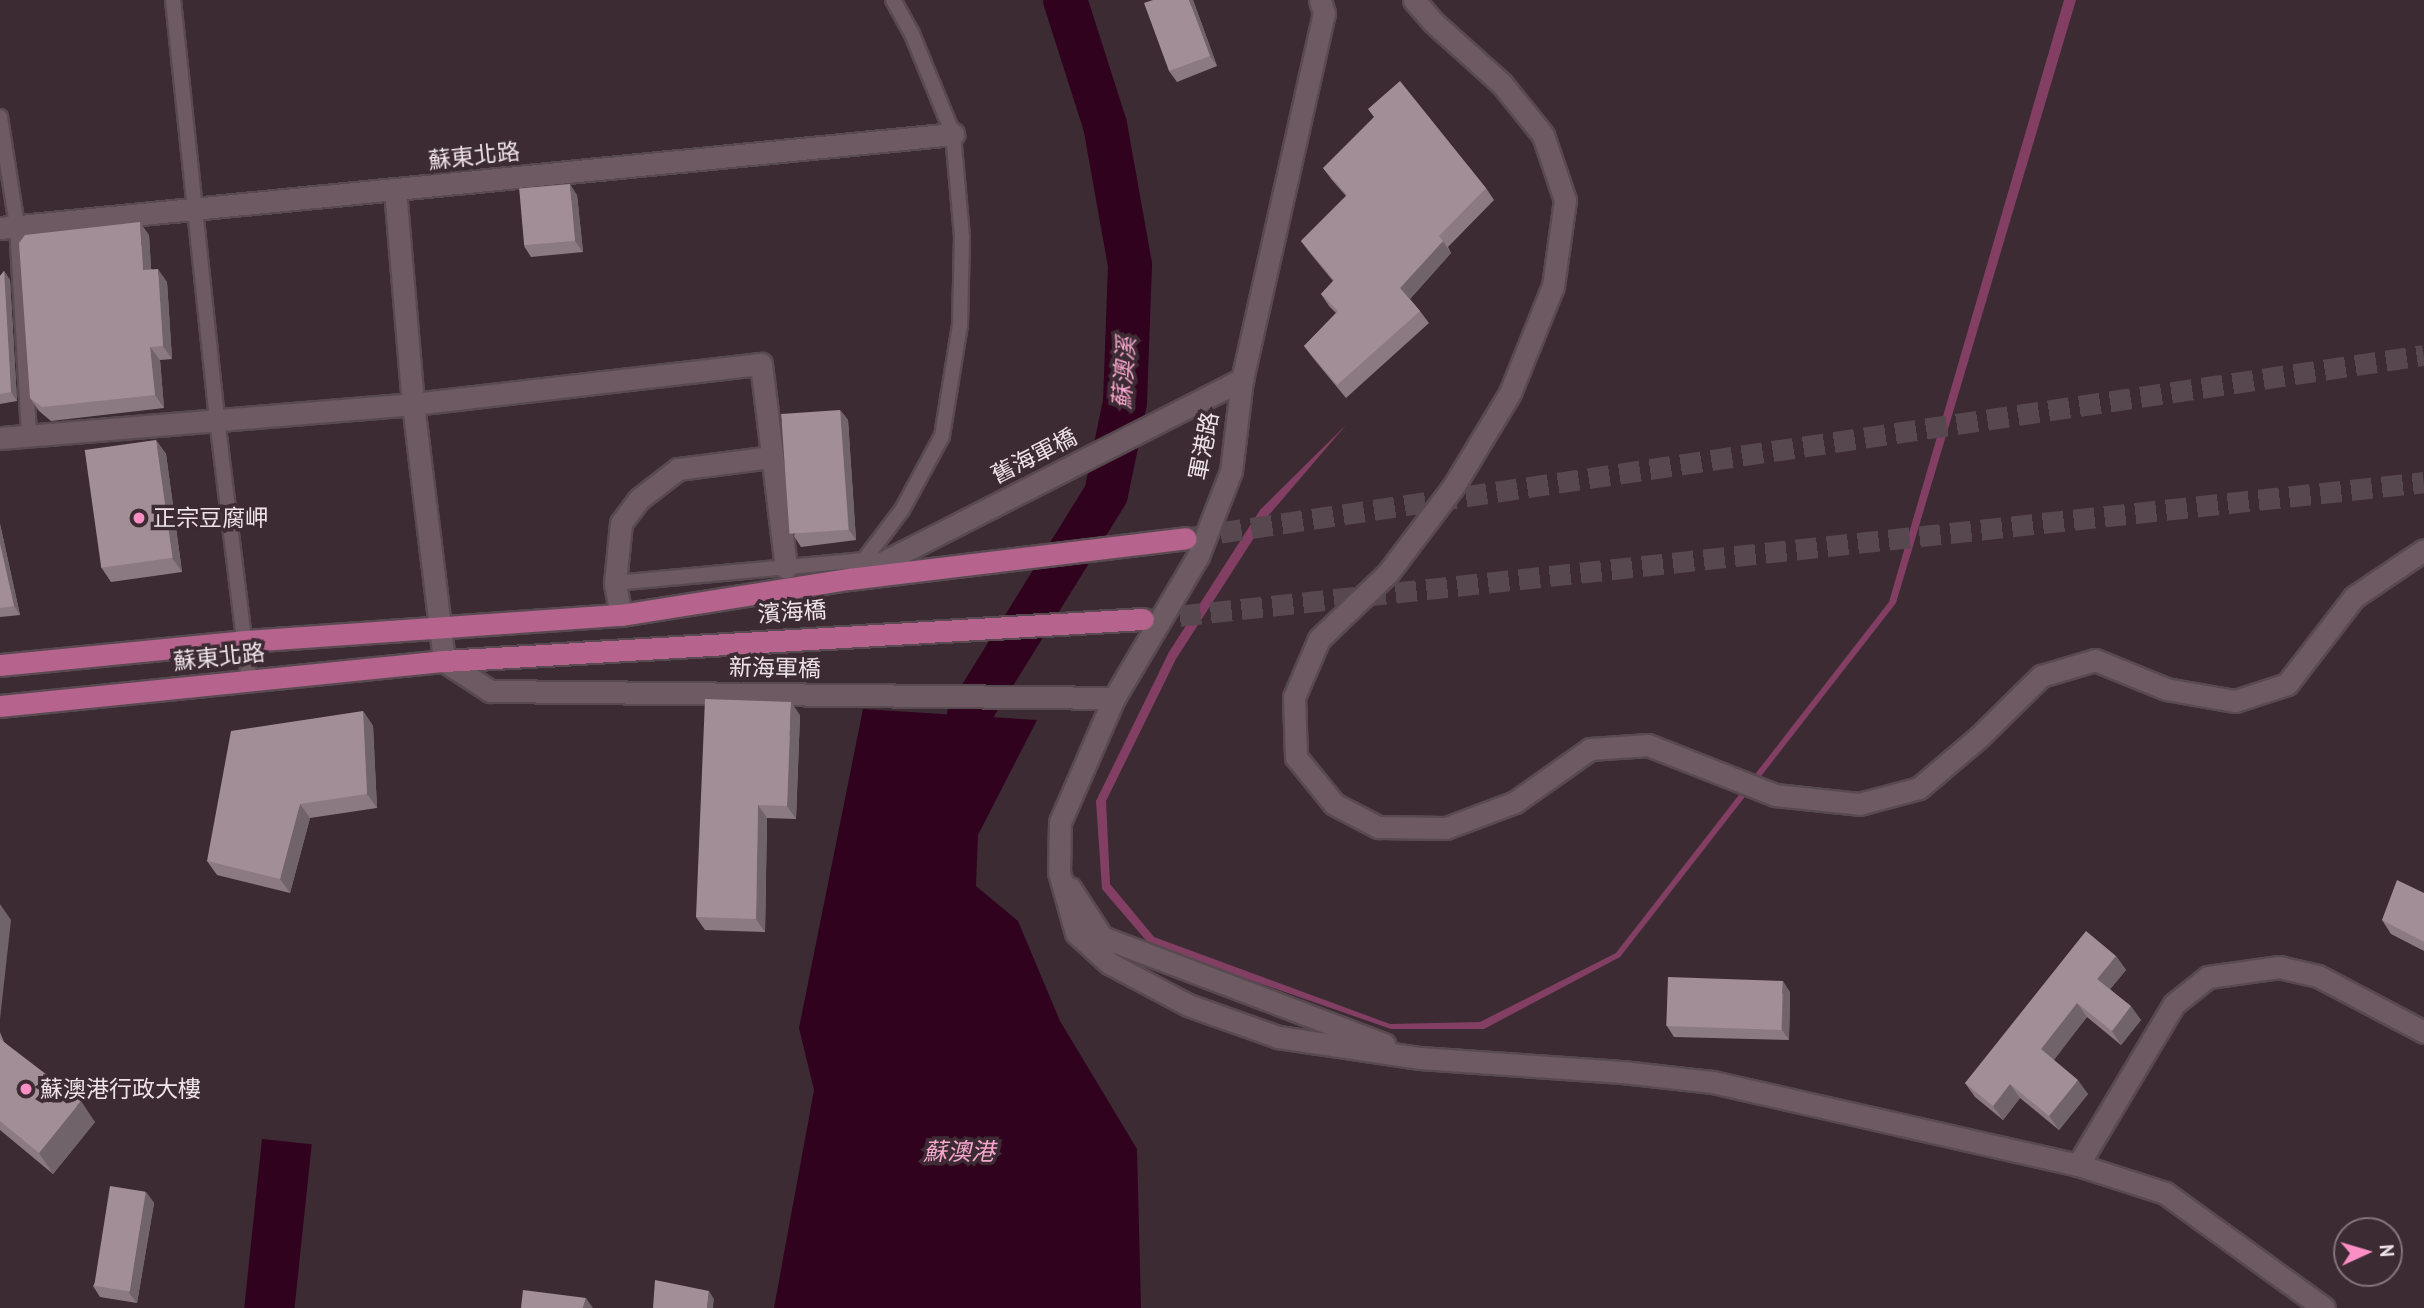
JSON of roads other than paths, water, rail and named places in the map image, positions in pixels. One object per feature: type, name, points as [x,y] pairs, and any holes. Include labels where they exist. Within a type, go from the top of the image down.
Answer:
[{"type":"main road","name":"蘇東北路","points":[[0,665],[246,641],[621,615],[849,579],[1186,538]]},
{"type":"main road","name":"濱海橋","points":[[444,661],[1143,619]]},
{"type":"main road","name":"蘇東北路","points":[[0,706],[444,661]]},
{"type":"street","name":"軍港路","points":[[1320,0],[1324,13],[1242,379],[1231,471],[1198,556],[1114,698],[1060,822],[1059,872],[1076,933],[1109,963],[1188,1005],[1278,1037],[1420,1058]]},
{"type":"street","points":[[1414,0],[1433,22],[1502,84],[1543,135],[1565,200],[1553,286],[1510,393],[1453,487],[1388,573],[1319,639],[1294,697],[1296,757],[1334,804],[1378,827],[1446,828],[1515,802],[1590,749],[1648,745],[1775,795],[1859,804],[1919,788],[1980,736],[2041,676],[2095,660],[2166,689],[2235,701],[2287,684],[2354,597],[2424,550]]},
{"type":"street","name":"蘇東北路","points":[[9,227],[953,134]]},
{"type":"street","points":[[395,190],[413,404],[444,661]]},
{"type":"street","points":[[0,438],[413,404],[761,364],[786,567]]},
{"type":"street","name":"舊海軍橋","points":[[849,579],[1242,379]]},
{"type":"street","points":[[621,615],[615,583],[621,523],[639,499],[678,469],[771,457]]},
{"type":"street","name":"新海軍橋","points":[[444,661],[490,691],[1114,698]]},
{"type":"street","points":[[1059,872],[1102,937],[1420,1058],[1622,1072],[1713,1082],[2078,1166],[2165,1194],[2324,1308]]},
{"type":"street","points":[[2078,1166],[2174,1004],[2208,977],[2279,967],[2318,976],[2424,1032]]},
{"type":"lane","points":[[173,0],[217,419],[249,680]]},
{"type":"lane","points":[[615,583],[864,560],[902,510],[942,436],[960,325],[962,237],[953,134],[912,34],[893,0]]},
{"type":"lane","points":[[0,117],[29,435]]},
{"type":"water","name":"蘇澳港","points":[[863,709],[1037,720],[978,835],[976,886],[1018,921],[1060,1021],[1137,1149],[1141,1308],[774,1308],[814,1090],[799,1028]]},
{"type":"water","points":[[262,1139],[312,1144],[295,1308],[244,1308]]},
{"type":"waterway","name":"蘇澳溪","points":[[969,715],[1106,494],[1125,402],[1130,265],[1105,125],[1065,0]]},
{"type":"tunnel","points":[[1190,537],[2424,355]]},
{"type":"tunnel","points":[[1149,619],[2424,482]]},
{"type":"place","name":"正宗豆腐岬","points":[[139,518]]},
{"type":"place","name":"蘇澳港行政大樓","points":[[26,1089]]}]
